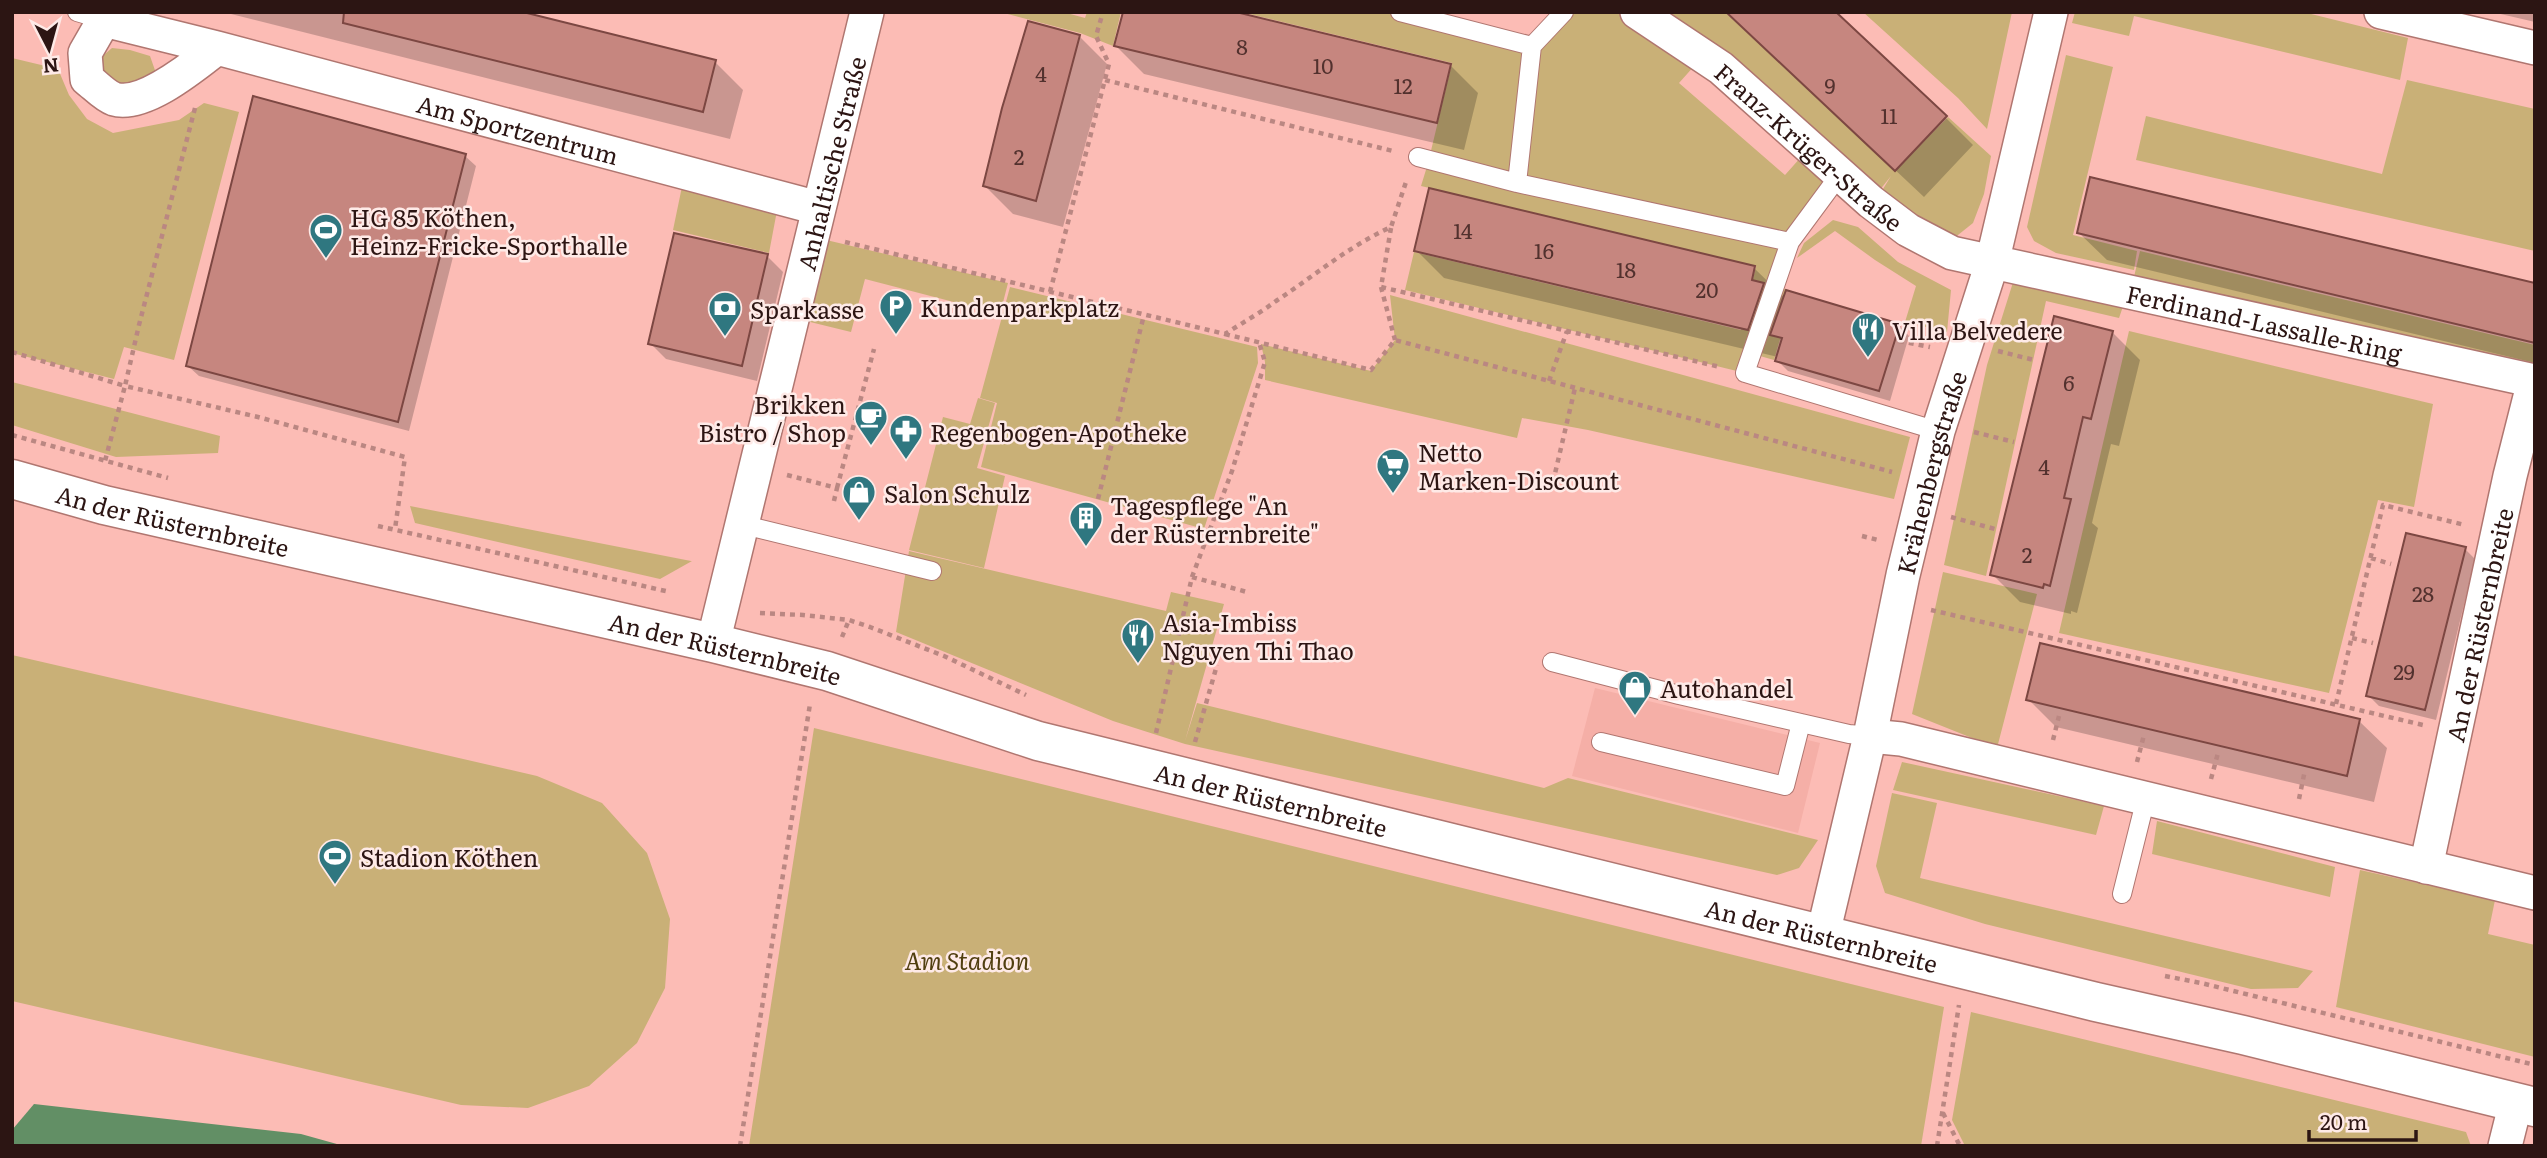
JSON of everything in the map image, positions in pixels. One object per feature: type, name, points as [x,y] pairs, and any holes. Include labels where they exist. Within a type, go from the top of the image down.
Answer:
[{"type":"main road","name":"An der Rüsternbreite","points":[[12,479],[126,510],[827,671],[1038,741],[2525,1104]]},
{"type":"street","name":"Anhaltische Straße","points":[[713,643],[867,12]]},
{"type":"street","name":"Franz-Krüger-Straße","points":[[1637,12],[1721,68],[1871,202],[1908,230],[1952,253],[1992,262]]},
{"type":"street","name":"Krähenbergstraße","points":[[1823,934],[1870,736],[1903,575],[1954,431],[2051,12]]},
{"type":"street","points":[[2381,12],[2535,48]]},
{"type":"street","name":"Am Sportzentrum","points":[[213,51],[172,82],[141,97],[115,99],[87,79],[85,53],[91,16],[213,51],[818,208]]},
{"type":"street","name":"Ferdinand-Lassalle-Ring","points":[[1992,262],[2535,381]]},
{"type":"street","name":"An der Rüsternbreite","points":[[2426,867],[2510,476],[2535,381]]},
{"type":"street","points":[[1870,736],[1901,739],[2140,784],[2426,867],[2535,893]]},
{"type":"street","points":[[2505,1146],[2525,1104]]},
{"type":"lane","points":[[1400,12],[1532,46]]},
{"type":"lane","points":[[1517,183],[1532,46],[1564,12]]},
{"type":"lane","points":[[1418,157],[1517,183],[1790,242]]},
{"type":"lane","points":[[1841,173],[1790,242],[1745,373],[1954,431]]},
{"type":"lane","points":[[740,524],[932,571]]},
{"type":"lane","points":[[1552,662],[1679,695],[1849,734],[1870,736]]},
{"type":"lane","points":[[1601,742],[1785,786],[1801,723]]},
{"type":"lane","points":[[2122,894],[2140,784]]},
{"type":"path","points":[[1050,292],[1109,64],[1096,36],[1103,12]]},
{"type":"path","points":[[105,461],[213,51]]},
{"type":"path","points":[[1105,80],[1418,157],[1402,190],[1391,227],[1381,287],[1395,340]]},
{"type":"path","points":[[1225,334],[1278,301],[1331,260],[1391,227]]},
{"type":"path","points":[[834,240],[1259,342],[1265,362],[1232,471],[1192,577],[1156,738]]},
{"type":"path","points":[[1381,287],[1745,373]]},
{"type":"path","points":[[1098,499],[1144,315]]},
{"type":"path","points":[[1549,381],[1567,331]]},
{"type":"path","points":[[1225,334],[1371,370],[1395,340]]},
{"type":"path","points":[[1395,340],[1895,473]]},
{"type":"path","points":[[1899,341],[1933,347]]},
{"type":"path","points":[[1987,348],[2034,360]]},
{"type":"path","points":[[833,505],[874,349]]},
{"type":"path","points":[[12,352],[125,386],[258,417],[405,457],[395,529]]},
{"type":"path","points":[[1553,482],[1574,388]]},
{"type":"path","points":[[1954,431],[2014,442]]},
{"type":"path","points":[[12,435],[175,480]]},
{"type":"path","points":[[782,473],[837,488]]},
{"type":"path","points":[[2336,704],[2384,505],[2469,526]]},
{"type":"path","points":[[1950,517],[1995,529]]},
{"type":"path","points":[[370,524],[643,585],[754,613],[849,620],[944,656],[1030,696]]},
{"type":"path","points":[[2371,558],[2391,564]]},
{"type":"path","points":[[1192,577],[1247,592]]},
{"type":"path","points":[[1930,610],[2425,725]]},
{"type":"path","points":[[2352,638],[2373,643]]},
{"type":"path","points":[[1192,749],[1217,665]]},
{"type":"path","points":[[740,1146],[808,708]]},
{"type":"path","points":[[2050,751],[2059,716]]},
{"type":"path","points":[[2140,784],[2144,735]]},
{"type":"path","points":[[2210,787],[2218,753]]},
{"type":"path","points":[[2297,807],[2305,770]]},
{"type":"path","points":[[2160,975],[2535,1065]]},
{"type":"path","points":[[1937,1146],[1960,995]]},
{"type":"path","points":[[1943,1113],[1959,1146]]},
{"type":"shaded area","points":[[1595,688],[1820,743],[1798,833],[1572,776]]},
{"type":"shaded area","points":[[34,1104],[301,1134],[344,1146],[12,1146],[12,1130]]},
{"type":"green space","points":[[1000,12],[1063,12],[1085,18],[1087,12],[1121,12],[1113,46],[1080,33]]},
{"type":"green space","points":[[1241,12],[1395,12],[1531,47],[1516,182],[1429,159],[1452,63]]},
{"type":"green space","points":[[1559,12],[1652,12],[1704,55],[1679,83],[1785,175],[1810,147],[1840,173],[1789,241],[1518,183],[1532,46]]},
{"type":"green space","points":[[1655,12],[1725,12],[1895,171],[1948,117],[1991,156],[1984,194],[1973,223],[1953,239],[1915,218],[1883,189],[1891,176],[1871,201]]},
{"type":"green space","points":[[1863,12],[2012,12],[1987,129],[1958,98]]},
{"type":"green space","points":[[2075,12],[2303,12],[2408,38],[2400,80],[2134,16],[2129,36],[2072,23]]},
{"type":"green space","points":[[112,48],[150,56],[157,76],[137,88],[101,79],[99,59]]},
{"type":"green space","points":[[2066,55],[2113,67],[2073,235],[2137,251],[2134,270],[2056,253],[2034,241],[2027,227]]},
{"type":"green space","points":[[12,58],[58,69],[69,95],[87,119],[113,133],[179,120],[204,103],[239,112],[174,360],[124,347],[114,379],[12,353]]},
{"type":"green space","points":[[2407,80],[2535,109],[2535,251],[2136,160],[2146,116],[2382,174]]},
{"type":"green space","points":[[1429,160],[1789,243],[1745,373],[1405,290],[1414,252],[1741,330],[1756,266],[1421,186]]},
{"type":"green space","points":[[684,177],[779,200],[769,253],[673,230]]},
{"type":"green space","points":[[1833,220],[1858,227],[1898,262],[1951,290],[1947,332],[1905,322],[1916,286],[1835,231],[1797,258],[1804,243]]},
{"type":"green space","points":[[822,239],[1008,283],[1000,314],[865,279],[851,332],[802,320]]},
{"type":"green space","points":[[2140,251],[2535,345],[2535,375],[2131,290]]},
{"type":"green space","points":[[2015,276],[2128,292],[2119,318],[2046,301],[1986,576],[1944,565],[1987,365]]},
{"type":"green space","points":[[1776,286],[1794,292],[1774,360],[1753,354]]},
{"type":"green space","points":[[1010,287],[1257,347],[1258,363],[1204,529],[981,467],[997,403],[980,398]]},
{"type":"green space","points":[[1390,295],[1910,437],[1894,499],[1588,430],[1522,418],[1517,438],[1265,380],[1261,344],[1371,371],[1395,340]]},
{"type":"green space","points":[[2129,331],[2433,404],[2414,507],[2378,500],[2329,693],[2059,633]]},
{"type":"green space","points":[[12,382],[220,436],[218,453],[116,457],[12,425]]},
{"type":"green space","points":[[978,398],[995,403],[977,468],[1005,476],[984,568],[909,550],[943,417],[970,424]]},
{"type":"green space","points":[[410,506],[692,561],[660,579],[415,523]]},
{"type":"green space","points":[[909,551],[1166,611],[1171,592],[1224,604],[1185,741],[1197,703],[1544,788],[1568,778],[1818,840],[1799,868],[1777,875],[1185,744],[1113,721],[896,632]]},
{"type":"green space","points":[[1943,572],[2037,594],[1997,748],[1912,714]]},
{"type":"green space","name":"Stadion Köthen","points":[[12,655],[537,776],[602,803],[647,853],[670,919],[665,988],[637,1043],[589,1086],[528,1108],[461,1105],[12,1001]]},
{"type":"green space","name":"Am Stadion","points":[[814,728],[1944,1007],[1921,1146],[749,1146]]},
{"type":"green space","points":[[1902,762],[2104,806],[2096,835],[1893,790]]},
{"type":"green space","points":[[1892,793],[1937,803],[1920,878],[2313,971],[2298,988],[2251,989],[1985,924],[1885,893],[1876,866]]},
{"type":"green space","points":[[2157,821],[2335,867],[2330,897],[2152,854]]},
{"type":"green space","points":[[2360,870],[2495,900],[2488,934],[2535,945],[2535,1057],[2336,1007]]},
{"type":"green space","points":[[1971,1012],[2466,1132],[2471,1146],[1965,1146],[1952,1120]]},
{"type":"building","points":[[344,12],[523,12],[716,60],[703,112],[343,23]]},
{"type":"building","points":[[1123,12],[1236,12],[1451,64],[1437,123],[1114,46]]},
{"type":"building","points":[[1726,12],[1836,12],[1947,116],[1895,171]]},
{"type":"building","points":[[1028,21],[1080,35],[1036,201],[983,186],[1002,108]]},
{"type":"building","name":"HG 85 Köthen, Heinz-Fricke-Sporthalle","points":[[253,96],[466,154],[398,422],[186,366]]},
{"type":"building","points":[[2090,177],[2535,283],[2535,343],[2077,233]]},
{"type":"building","points":[[1429,188],[1755,266],[1752,280],[1764,283],[1748,330],[1414,251]]},
{"type":"building","points":[[674,233],[768,254],[742,366],[648,344]]},
{"type":"building","points":[[1786,290],[1900,324],[1879,391],[1775,361],[1782,338],[1770,335]]},
{"type":"building","points":[[2054,316],[2113,331],[2091,419],[2083,417],[2064,498],[2071,499],[2050,586],[2044,584],[2043,588],[1990,575]]},
{"type":"building","points":[[2406,533],[2466,547],[2425,710],[2366,696]]},
{"type":"building","points":[[2040,643],[2360,719],[2347,776],[2026,700]]},
{"type":"place","name":"HG 85 Köthen, Heinz-Fricke-Sporthalle","points":[[326,260]]},
{"type":"place","name":"Kundenparkplatz","points":[[896,336]]},
{"type":"place","name":"Sparkasse","points":[[725,338]]},
{"type":"place","name":"Villa Belvedere","points":[[1868,359]]},
{"type":"place","name":"Brikken Bistro / Shop","points":[[871,447]]},
{"type":"place","name":"Regenbogen-Apotheke","points":[[906,461]]},
{"type":"place","name":"Netto Marken-Discount","points":[[1393,495]]},
{"type":"place","name":"Salon Schulz","points":[[859,522]]},
{"type":"place","name":"Tagespflege \"An der Rüsternbreite\"","points":[[1086,548]]},
{"type":"place","name":"Asia-Imbiss Nguyen Thi Thao","points":[[1138,665]]},
{"type":"place","name":"Autohandel","points":[[1635,717]]},
{"type":"place","name":"Stadion Köthen","points":[[335,886]]}]
